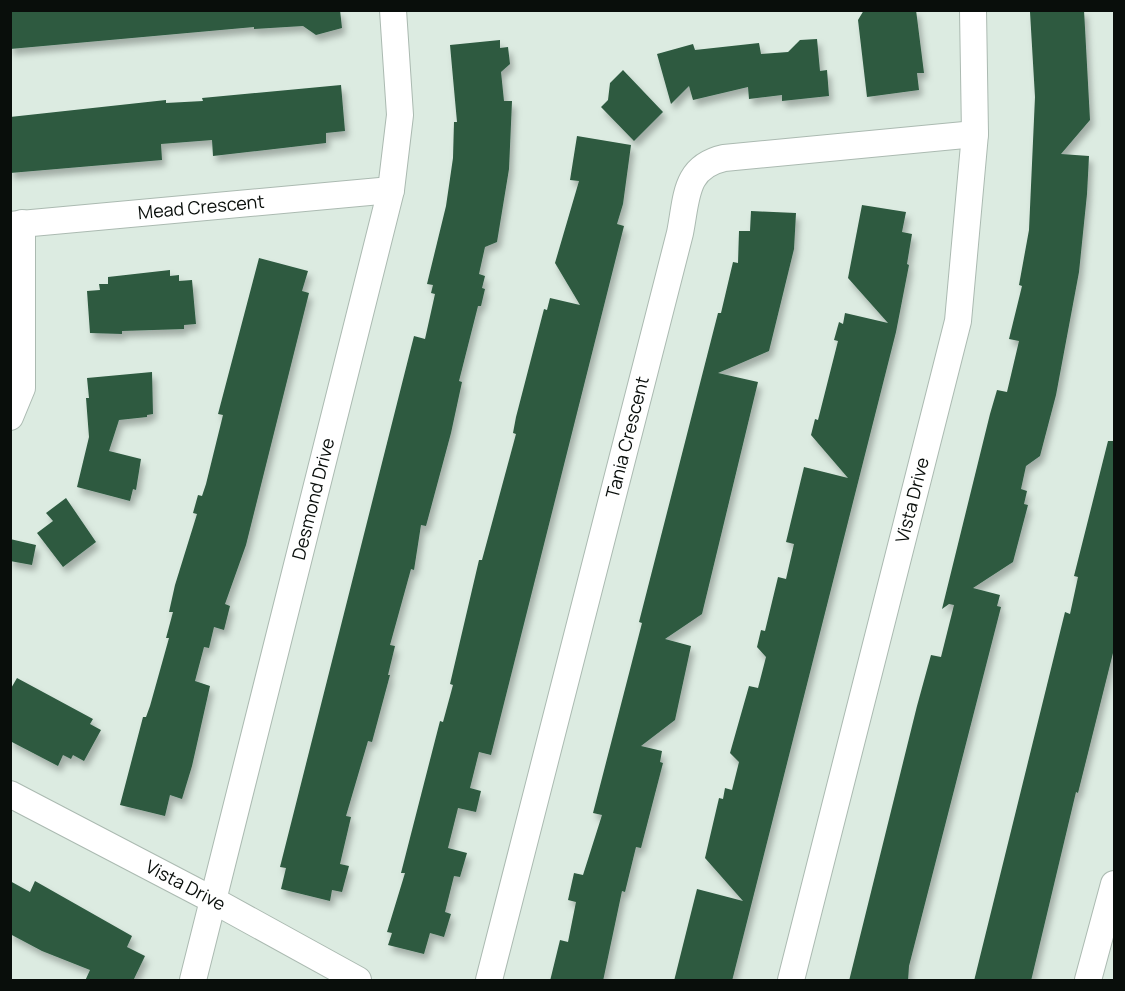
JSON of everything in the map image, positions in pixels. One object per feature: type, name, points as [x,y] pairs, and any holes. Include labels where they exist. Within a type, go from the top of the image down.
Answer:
[{"type":"street","name":"Desmond Drive","points":[[193,981],[211,899],[288,606],[391,190],[400,115],[393,10]]},
{"type":"street","name":"Vista Drive","points":[[791,981],[958,321],[975,134],[973,10]]},
{"type":"street","name":"Tania Crescent","points":[[489,981],[680,233],[691,177],[707,162],[724,158],[975,134]]},
{"type":"street","name":"Mead Crescent","points":[[16,224],[391,190]]},
{"type":"street","points":[[10,417],[22,388],[16,224]]},
{"type":"street","name":"Vista Drive","points":[[10,794],[211,899],[358,981]]},
{"type":"street","points":[[1088,981],[1114,884]]},
{"type":"building","points":[[10,10],[340,10],[342,28],[316,35],[303,26],[254,29],[254,27],[10,49]]},
{"type":"building","points":[[864,10],[916,10],[924,73],[917,73],[919,90],[867,97],[858,20]]},
{"type":"building","points":[[1084,10],[1090,120],[1061,154],[1089,156],[1087,194],[1079,272],[1056,395],[1040,456],[1026,466],[1021,489],[1027,491],[1024,504],[1028,505],[1013,562],[973,588],[1000,595],[997,606],[1001,607],[909,966],[908,981],[849,981],[931,655],[941,657],[954,605],[949,604],[942,609],[990,414],[997,390],[1007,392],[1019,341],[1009,339],[1022,286],[1019,285],[1029,230],[1035,97],[1030,12]]},
{"type":"building","points":[[817,39],[820,71],[827,70],[829,96],[782,101],[782,95],[749,99],[748,87],[693,100],[689,86],[671,104],[657,54],[693,44],[695,50],[759,43],[761,54],[788,52],[800,40]]},
{"type":"building","points":[[500,40],[500,48],[508,47],[510,64],[501,72],[504,101],[512,101],[509,169],[497,242],[485,247],[479,274],[485,276],[482,288],[485,289],[481,306],[478,306],[459,381],[462,382],[451,433],[426,526],[421,525],[414,570],[411,569],[390,645],[395,646],[388,675],[390,675],[372,742],[368,741],[346,816],[351,817],[340,864],[349,866],[342,892],[332,890],[330,901],[281,889],[286,868],[280,867],[414,336],[425,339],[435,294],[431,293],[433,285],[427,284],[446,206],[453,158],[454,122],[457,122],[450,45]]},
{"type":"building","points":[[623,70],[663,112],[634,141],[601,107],[608,100],[610,83]]},
{"type":"building","points":[[341,85],[345,131],[326,133],[326,143],[213,156],[212,140],[161,144],[162,160],[10,173],[10,117],[166,100],[166,103],[203,101],[202,98]]},
{"type":"building","points":[[577,136],[631,145],[623,204],[617,224],[624,226],[491,755],[479,752],[470,788],[481,791],[476,812],[458,808],[448,848],[467,853],[460,877],[454,876],[445,912],[451,914],[444,937],[430,933],[424,954],[388,945],[392,933],[387,932],[405,873],[401,873],[440,721],[443,722],[453,685],[450,684],[479,560],[482,560],[516,434],[513,433],[516,417],[544,309],[547,310],[550,298],[580,305],[555,263],[579,181],[570,180]]},
{"type":"building","points":[[862,205],[906,212],[902,232],[912,234],[907,264],[909,265],[896,332],[732,981],[674,981],[697,889],[743,901],[705,858],[719,798],[723,799],[725,788],[732,790],[739,762],[730,753],[749,686],[758,688],[766,657],[757,647],[761,630],[765,631],[778,577],[786,579],[794,544],[786,542],[804,467],[848,478],[811,435],[815,419],[818,420],[838,341],[834,340],[839,322],[843,324],[845,313],[888,323],[848,278]]},
{"type":"building","points":[[751,211],[796,213],[794,249],[769,351],[718,373],[758,382],[702,614],[665,639],[691,646],[675,720],[641,746],[662,751],[660,762],[663,763],[641,848],[636,847],[625,892],[622,891],[603,981],[550,981],[560,940],[568,942],[576,902],[568,900],[574,873],[583,875],[602,815],[593,813],[642,623],[639,622],[718,313],[721,313],[733,262],[738,263],[739,231],[750,231]]},
{"type":"building","points":[[259,258],[308,271],[302,291],[309,293],[246,545],[225,604],[230,606],[224,630],[214,627],[209,648],[204,647],[195,681],[210,686],[192,766],[182,799],[170,795],[165,816],[120,805],[143,717],[146,717],[150,706],[169,638],[166,638],[173,612],[169,612],[175,585],[197,514],[193,513],[198,495],[202,496],[206,484],[223,415],[218,414]]},
{"type":"building","points":[[170,270],[170,276],[179,275],[179,281],[192,280],[196,324],[184,325],[184,329],[122,331],[122,334],[90,333],[87,291],[100,290],[99,284],[108,284],[108,277]]},
{"type":"building","points":[[152,372],[153,414],[147,417],[119,420],[109,451],[141,459],[136,490],[133,489],[130,501],[77,487],[89,437],[87,378]]},
{"type":"building","points":[[1108,441],[1114,441],[1114,649],[1078,793],[1076,792],[1031,981],[974,981],[1065,612],[1070,614],[1078,577],[1074,576]]},
{"type":"building","points":[[66,498],[96,542],[63,567],[37,533],[53,521],[46,513]]},
{"type":"building","points":[[10,539],[36,545],[32,565],[10,561]]},
{"type":"building","points":[[17,678],[93,719],[90,724],[101,730],[84,761],[73,755],[71,759],[63,755],[58,766],[10,741],[10,690]]},
{"type":"building","points":[[10,881],[30,892],[35,881],[132,936],[127,947],[145,956],[133,981],[85,981],[90,970],[42,951],[10,934]]}]
